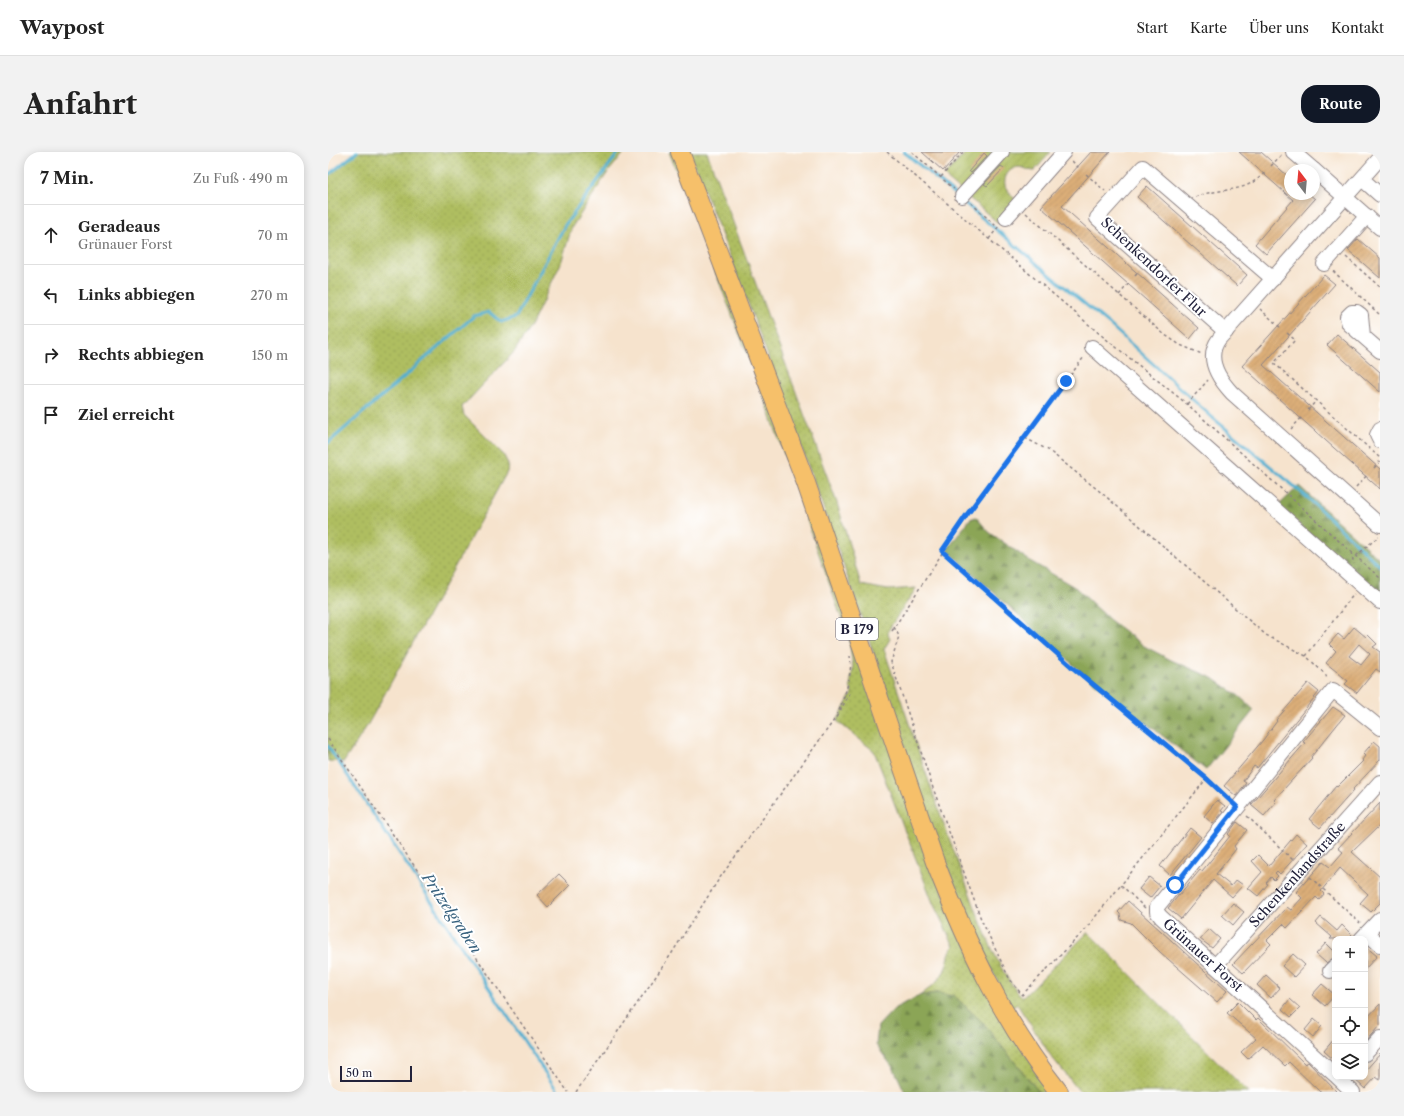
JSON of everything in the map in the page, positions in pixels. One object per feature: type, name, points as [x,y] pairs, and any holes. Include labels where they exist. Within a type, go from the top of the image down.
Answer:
[{"type":"main road","name":"B 179","points":[[680,152],[806,483],[935,862],[952,906],[969,946],[998,1002],[1034,1060],[1058,1092]]},
{"type":"street","points":[[962,196],[1002,152]]},
{"type":"street","points":[[1000,225],[1064,152]]},
{"type":"street","points":[[1294,152],[1307,164]]},
{"type":"street","points":[[1380,158],[1213,348],[1215,364],[1232,393],[1380,525]]},
{"type":"street","name":"Schenkendorfer Flur","points":[[1226,332],[1097,218],[1143,167],[1273,278]]},
{"type":"street","points":[[1320,175],[1380,228]]},
{"type":"street","points":[[1362,178],[1380,195]]},
{"type":"street","points":[[1324,264],[1367,216]]},
{"type":"street","points":[[1363,336],[1380,351]]},
{"type":"street","points":[[1092,347],[1380,602]]},
{"type":"street","points":[[1380,429],[1376,435],[1380,441]]},
{"type":"street","points":[[1333,690],[1380,728]]},
{"type":"street","name":"Grünauer Forst","points":[[1332,1071],[1157,912],[1157,907],[1333,690]]},
{"type":"street","name":"Schenkenlandstraße","points":[[1215,966],[1380,782]]},
{"type":"street","points":[[1364,936],[1380,919]]},
{"type":"street","points":[[1368,938],[1380,945]]},
{"type":"street","points":[[1368,1051],[1380,1038]]},
{"type":"street","name":"Grünauer Forst","points":[[1342,1080],[1353,1092]]},
{"type":"path","points":[[887,152],[1101,335],[1187,404],[1261,473],[1380,578]]},
{"type":"path","points":[[912,152],[962,196],[1000,225],[989,239]]},
{"type":"path","points":[[940,177],[963,152]]},
{"type":"path","points":[[1271,166],[1283,152]]},
{"type":"path","points":[[1185,203],[1200,195],[1247,187],[1259,180],[1266,171]]},
{"type":"path","points":[[1086,174],[1114,199]]},
{"type":"path","points":[[1018,205],[1174,342],[1215,364],[1187,404]]},
{"type":"path","points":[[1337,249],[1380,287]]},
{"type":"path","points":[[1119,295],[1130,282]]},
{"type":"path","points":[[1346,283],[1380,315]]},
{"type":"path","points":[[1252,302],[1281,328]]},
{"type":"path","points":[[1287,333],[1295,340],[1274,363],[1380,458]]},
{"type":"path","points":[[892,631],[942,551],[966,516],[1092,347]]},
{"type":"path","points":[[1308,410],[1316,401]]},
{"type":"path","points":[[1283,438],[1303,416]]},
{"type":"path","points":[[1025,438],[1048,450],[1102,494],[1266,635],[1306,656],[1326,675],[1328,686],[1333,690]]},
{"type":"path","points":[[1374,468],[1380,461]]},
{"type":"path","points":[[1348,496],[1368,474]]},
{"type":"path","points":[[1356,556],[1380,536]]},
{"type":"path","points":[[942,551],[1071,666],[1206,778],[1237,807]]},
{"type":"path","points":[[1306,656],[1360,585]]},
{"type":"path","points":[[894,627],[899,636],[891,662],[933,788],[981,920],[1010,978],[1022,995],[1083,932],[1206,778]]},
{"type":"path","points":[[837,716],[844,696],[851,666],[849,652]]},
{"type":"path","points":[[576,1092],[672,953],[719,879],[837,716],[850,693]]},
{"type":"path","points":[[328,739],[568,1092]]},
{"type":"path","points":[[1121,885],[1146,910],[1157,912]]},
{"type":"green space","points":[[357,152],[625,152],[608,172],[572,227],[561,263],[531,326],[514,352],[462,407],[464,415],[503,454],[508,464],[507,472],[367,726],[344,762],[328,761],[328,175]]},
{"type":"green space","points":[[669,152],[673,152],[772,407],[947,903],[1055,1092],[1039,1092],[981,1021],[938,993],[921,995],[942,976],[954,946],[933,903],[874,751],[837,721],[852,693],[850,685],[853,668],[849,640],[768,408]]},
{"type":"green space","points":[[689,152],[707,152],[837,503],[861,585],[888,590],[916,588],[889,630],[888,634],[890,639],[884,649],[923,766],[954,852],[982,926],[997,960],[1014,988],[1023,997],[1088,932],[1248,1092],[1080,1092],[1051,1056],[1017,1004],[1012,1008],[966,915],[947,867],[801,445]]},
{"type":"green space","points":[[966,152],[1051,152],[1034,171],[1019,167],[1012,169],[1007,174],[1005,178],[1006,188],[1017,201],[997,222],[944,176]]},
{"type":"green space","points":[[1299,486],[1380,560],[1380,597],[1278,506]]},
{"type":"green space","points":[[976,517],[989,532],[1030,561],[1076,588],[1110,620],[1144,646],[1171,660],[1213,678],[1239,696],[1254,710],[1206,770],[1080,671],[947,550],[970,519]]},
{"type":"green space","points":[[938,993],[954,996],[981,1021],[1039,1092],[905,1092],[894,1069],[876,1045],[878,1026],[895,1008],[921,995]]},
{"type":"building","points":[[922,152],[960,152],[943,171]]},
{"type":"building","points":[[1091,152],[1110,152],[1062,206],[1199,328],[1190,339],[1041,207]]},
{"type":"building","points":[[1239,152],[1261,152],[1284,173],[1284,192]]},
{"type":"building","points":[[984,153],[987,156],[971,173],[969,171]]},
{"type":"building","points":[[1001,166],[1004,168],[987,186],[984,184]]},
{"type":"building","points":[[1147,186],[1247,275],[1237,286],[1137,197]]},
{"type":"building","points":[[1293,200],[1314,200],[1266,254],[1255,244]]},
{"type":"building","points":[[1358,239],[1380,258],[1380,278],[1348,250]]},
{"type":"building","points":[[1324,275],[1335,284],[1263,365],[1380,469],[1380,489],[1242,366]]},
{"type":"building","points":[[1337,334],[1380,372],[1380,392],[1327,345]]},
{"type":"building","points":[[1354,627],[1366,637],[1368,635],[1377,644],[1373,647],[1380,652],[1380,672],[1376,669],[1357,693],[1345,684],[1348,681],[1326,663],[1336,651],[1329,644],[1338,634],[1344,639]],"holes":[[[1359,644],[1370,654],[1361,665],[1349,656]]]},
{"type":"building","points":[[1308,683],[1319,692],[1257,768],[1254,766],[1243,781],[1246,783],[1236,796],[1224,786],[1263,740],[1277,721],[1276,720]]},
{"type":"building","points":[[1333,707],[1345,715],[1311,757],[1312,758],[1274,800],[1276,802],[1264,816],[1251,805],[1305,743],[1303,742]]},
{"type":"building","points":[[1374,741],[1380,746],[1380,760],[1320,828],[1309,819],[1336,786],[1337,787],[1363,761],[1362,760],[1365,756],[1363,754]]},
{"type":"building","points":[[1217,800],[1225,806],[1221,811],[1223,812],[1213,824],[1204,816]]},
{"type":"building","points":[[1380,803],[1380,825],[1352,852],[1380,877],[1380,903],[1371,912],[1360,903],[1368,894],[1340,868],[1321,891],[1324,894],[1319,900],[1316,897],[1287,928],[1283,924],[1267,940],[1271,944],[1243,973],[1233,964],[1287,907],[1291,910],[1302,898],[1296,892],[1323,862],[1330,867],[1343,852],[1338,848]]},
{"type":"building","points":[[1237,822],[1247,830],[1234,846],[1236,849],[1216,874],[1231,886],[1236,880],[1243,885],[1232,897],[1213,880],[1181,919],[1168,908],[1200,870],[1202,871],[1211,860],[1230,836],[1228,834]]},
{"type":"building","points":[[1190,828],[1201,837],[1170,875],[1160,866]]},
{"type":"building","points":[[1296,834],[1307,844],[1280,874],[1277,871],[1275,873],[1278,876],[1274,880],[1271,877],[1266,883],[1268,884],[1258,896],[1248,888],[1262,872],[1252,861],[1258,855],[1269,866]]},
{"type":"building","points":[[559,874],[570,885],[548,907],[537,895]]},
{"type":"building","points":[[1149,877],[1160,886],[1150,898],[1139,889]]},
{"type":"building","points":[[1128,901],[1227,991],[1217,1002],[1160,952],[1131,923],[1121,920],[1118,912]]},
{"type":"building","points":[[1233,903],[1244,912],[1233,925],[1222,915]]},
{"type":"building","points":[[1321,917],[1337,931],[1342,925],[1352,935],[1332,937],[1316,923]]},
{"type":"building","points":[[1209,929],[1220,939],[1212,948],[1200,939]]},
{"type":"building","points":[[1326,943],[1332,949],[1332,959],[1326,963],[1316,954]]},
{"type":"building","points":[[1368,948],[1377,956],[1368,966]]},
{"type":"building","points":[[1293,954],[1305,965],[1294,977],[1282,966]]},
{"type":"building","points":[[1266,975],[1280,988],[1271,998],[1257,985]]},
{"type":"building","points":[[1322,984],[1332,992],[1332,998],[1325,1006],[1312,995]]},
{"type":"building","points":[[1290,999],[1300,1008],[1291,1017],[1282,1009]]},
{"type":"building","points":[[1238,1002],[1256,1020],[1258,1018],[1305,1064],[1308,1062],[1337,1092],[1320,1092],[1289,1062],[1285,1066],[1263,1045],[1248,1059],[1241,1052],[1256,1038],[1227,1013]]},
{"type":"building","points":[[1380,1004],[1380,1025],[1368,1039],[1368,1017]]},
{"type":"building","points":[[1314,1019],[1322,1026],[1313,1037],[1305,1030]]},
{"type":"building","points":[[1332,1042],[1332,1058],[1324,1051]]},
{"type":"building","points":[[1380,1054],[1380,1080],[1376,1077],[1365,1089],[1355,1080],[1368,1080],[1368,1068]]},
{"type":"waterway","points":[[328,175],[357,152]]},
{"type":"waterway","points":[[328,443],[474,316],[489,312],[501,322],[516,317],[565,225],[619,152]]},
{"type":"waterway","points":[[904,152],[957,196]]},
{"type":"waterway","points":[[961,200],[1110,325],[1213,418],[1308,498],[1380,566]]},
{"type":"waterway","name":"Pritzelgraben","points":[[328,746],[558,1092]]},
{"type":"route","points":[[1066,381],[966,516],[942,551],[1071,666],[1206,778],[1237,807],[1175,885]]}]
